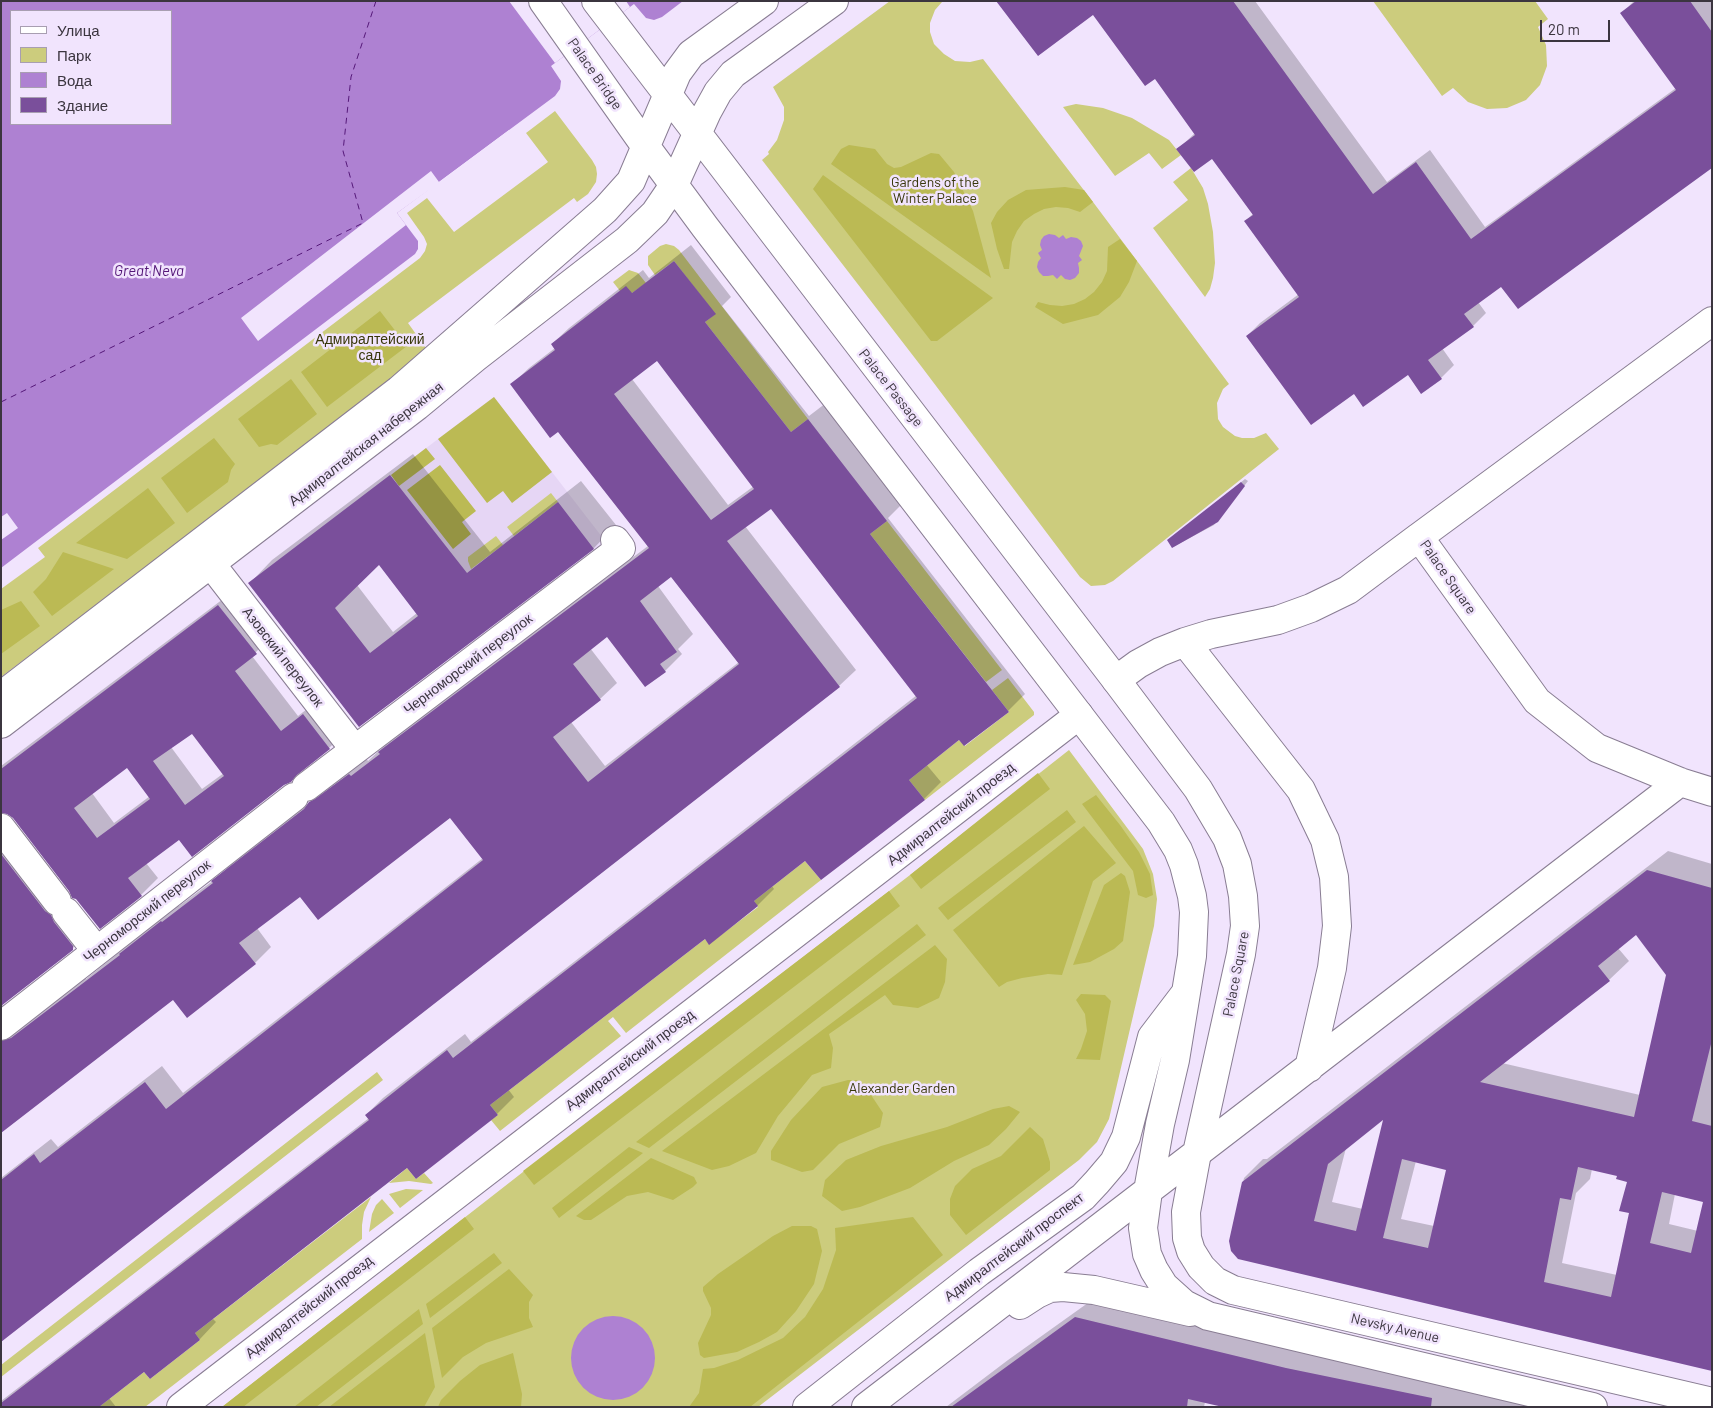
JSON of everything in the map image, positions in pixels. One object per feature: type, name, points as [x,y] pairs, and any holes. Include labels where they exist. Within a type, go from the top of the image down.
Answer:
[{"type":"main road","name":"Palace Bridge","points":[[543,1],[646,147]]},
{"type":"main road","points":[[596,1],[667,96]]},
{"type":"main road","name":"Адмиралтейская набережная","points":[[1,696],[398,390],[605,210],[631,181],[677,73],[691,54],[764,1]]},
{"type":"main road","name":"Адмиралтейская набережная","points":[[1,724],[417,406],[475,358],[627,240],[655,213],[674,185],[718,92],[733,74],[834,1]]},
{"type":"main road","name":"Palace Passage","points":[[667,96],[1116,680]]},
{"type":"main road","points":[[646,147],[1170,835],[1184,865],[1191,888],[1194,912],[1192,956],[1175,1060],[1160,1124],[1143,1219],[1144,1236],[1147,1254],[1164,1286],[1191,1309],[1216,1318]]},
{"type":"main road","name":"Palace Square","points":[[1712,320],[1419,537],[1537,701],[1597,748],[1680,782],[1712,792]]},
{"type":"main road","points":[[1116,680],[1138,664],[1160,652],[1186,642],[1211,634],[1278,620],[1311,608],[1348,590],[1419,537]]},
{"type":"main road","name":"Черноморский переулок","points":[[1,1026],[300,792],[621,548],[615,540]]},
{"type":"main road","name":"Азовский переулок","points":[[211,564],[356,750]]},
{"type":"main road","points":[[1186,642],[1301,790],[1325,840],[1334,877],[1338,926],[1332,968],[1309,1068]]},
{"type":"main road","name":"Palace Square","points":[[1116,680],[1198,788],[1213,813],[1227,838],[1237,864],[1243,896],[1245,926],[1241,954],[1197,1153]]},
{"type":"main road","name":"Адмиралтейский проезд","points":[[181,1407],[1079,715]]},
{"type":"main road","points":[[866,1407],[1680,782]]},
{"type":"main road","points":[[1,828],[96,950]]},
{"type":"main road","name":"Адмиралтейский проспект","points":[[807,1407],[979,1272],[1083,1197],[1097,1182],[1114,1162],[1126,1137],[1152,1037],[1187,990]]},
{"type":"main road","name":"Nevsky Avenue","points":[[1197,1153],[1186,1212],[1187,1238],[1191,1251],[1201,1267],[1210,1277],[1226,1288],[1712,1402]]},
{"type":"main road","points":[[989,1312],[1009,1312],[1050,1288],[1063,1287],[1094,1290],[1593,1407]]},
{"type":"shaded area","points":[[494,397],[606,542],[474,644],[361,497]]},
{"type":"green space","name":"Gardens of the Winter Palace","points":[[890,1],[942,2],[935,10],[930,23],[930,32],[934,44],[955,61],[970,62],[983,59],[1093,202],[1229,384],[1223,389],[1217,403],[1218,419],[1223,427],[1235,436],[1242,438],[1254,438],[1266,433],[1279,449],[1113,581],[1105,585],[1091,586],[1080,577],[921,366],[762,160],[769,154],[768,152],[777,140],[784,120],[784,107],[773,87]]},
{"type":"green space","points":[[1373,1],[1535,1],[1548,19],[1538,27],[1546,45],[1547,66],[1540,85],[1526,100],[1507,108],[1487,109],[1468,102],[1453,88],[1442,96]]},
{"type":"green space","points":[[1076,104],[1103,108],[1132,118],[1169,140],[1181,155],[1162,169],[1149,153],[1115,176],[1063,107]]},
{"type":"green space","name":"Адмиралтейский сад","points":[[555,111],[596,167],[596,182],[588,194],[577,202],[574,198],[408,323],[426,348],[425,356],[1,677],[1,589],[45,557],[38,548],[420,258],[427,244],[407,213],[427,198],[454,232],[548,162],[526,133]]},
{"type":"green space","points":[[849,145],[875,149],[887,164],[894,168],[901,167],[931,153],[939,154],[954,172],[973,211],[991,278],[831,164],[841,149]]},
{"type":"green space","points":[[1191,168],[1203,188],[1213,232],[1215,263],[1210,289],[1205,297],[1153,228],[1188,200],[1173,182]]},
{"type":"green space","points":[[823,175],[993,298],[937,341],[931,341],[813,189]]},
{"type":"green space","points":[[1065,187],[1084,190],[1093,202],[1080,212],[1056,207],[1044,209],[1024,221],[1012,242],[1009,269],[1004,269],[991,223],[997,212],[1008,200],[1026,190]]},
{"type":"green space","points":[[1120,239],[1137,261],[1129,282],[1120,297],[1098,315],[1063,324],[1035,307],[1038,302],[1062,306],[1074,304],[1094,292],[1102,282],[1107,271],[1108,247]]},
{"type":"green space","points":[[666,244],[674,246],[679,250],[808,419],[791,432],[705,322],[715,314],[674,261],[655,275],[648,265],[648,256],[660,246]]},
{"type":"green space","points":[[629,270],[638,273],[646,283],[632,293],[620,291],[613,282]]},
{"type":"green space","points":[[380,311],[407,346],[327,407],[301,372]]},
{"type":"green space","points":[[291,379],[317,414],[277,445],[271,444],[259,447],[238,419]]},
{"type":"green space","points":[[494,397],[552,472],[512,503],[503,491],[487,503],[438,439]]},
{"type":"green space","points":[[214,438],[235,464],[231,470],[228,482],[187,513],[161,478]]},
{"type":"green space","points":[[426,448],[435,459],[399,486],[391,475]]},
{"type":"green space","points":[[440,465],[476,511],[462,522],[471,534],[453,549],[407,490]]},
{"type":"green space","points":[[148,488],[175,523],[127,559],[76,543]]},
{"type":"green space","points":[[551,493],[558,502],[514,536],[507,527]]},
{"type":"green space","points":[[887,521],[1002,670],[986,682],[870,534]]},
{"type":"green space","points":[[496,536],[503,545],[471,569],[468,557]]},
{"type":"green space","points":[[63,552],[114,569],[52,616],[33,592],[46,579]]},
{"type":"green space","points":[[21,601],[40,626],[1,654],[1,610]]},
{"type":"green space","points":[[1008,678],[1034,712],[1034,715],[925,800],[909,780],[959,740],[965,746],[1009,712],[992,690]]},
{"type":"green space","name":"Alexander Garden","points":[[1069,750],[1143,849],[1153,874],[1157,899],[1154,926],[1109,1119],[1097,1142],[1079,1160],[758,1407],[222,1407],[523,1172],[910,875]]},
{"type":"green space","points":[[1038,773],[1050,789],[921,889],[910,875]]},
{"type":"green space","points":[[1096,795],[1139,852],[1150,874],[1153,895],[1146,898],[1138,895],[1133,871],[1082,804]]},
{"type":"green space","points":[[1067,810],[1076,822],[948,920],[938,908]]},
{"type":"green space","points":[[1084,826],[1116,863],[1093,881],[1062,975],[1048,974],[1022,978],[1007,982],[999,987],[953,930]]},
{"type":"green space","points":[[805,861],[821,880],[626,1033],[613,1017],[608,1021],[621,1036],[500,1131],[491,1120],[498,1115],[490,1105],[705,939],[709,944],[758,907],[754,901]]},
{"type":"green space","points":[[1121,873],[1125,876],[1130,892],[1123,941],[1114,949],[1090,962],[1073,965],[1104,885]]},
{"type":"green space","points":[[889,891],[900,906],[534,1185],[523,1171]]},
{"type":"green space","points":[[917,924],[926,935],[649,1148],[636,1142]]},
{"type":"green space","points":[[935,945],[947,959],[945,982],[939,998],[918,1008],[893,1005],[885,995],[829,1034],[833,1048],[831,1068],[812,1075],[778,1116],[756,1153],[729,1166],[712,1170],[662,1151]]},
{"type":"green space","points":[[1081,994],[1105,995],[1111,1001],[1100,1060],[1076,1059],[1087,1031],[1085,1014],[1076,1000]]},
{"type":"green space","points":[[377,1072],[383,1080],[1,1377],[1,1365]]},
{"type":"green space","points":[[848,1080],[859,1080],[867,1089],[883,1113],[880,1127],[839,1144],[813,1170],[802,1172],[771,1160],[771,1151],[791,1120],[822,1087]]},
{"type":"green space","points":[[1009,1106],[1020,1112],[989,1145],[954,1161],[910,1188],[860,1207],[842,1211],[822,1196],[825,1180],[846,1160],[881,1146],[947,1127],[993,1109]]},
{"type":"green space","points":[[1030,1127],[1043,1139],[1050,1162],[1050,1170],[966,1235],[950,1215],[950,1199],[955,1186],[972,1169],[1001,1156]]},
{"type":"green space","points":[[629,1147],[643,1153],[559,1218],[552,1208]]},
{"type":"green space","points":[[651,1158],[694,1177],[697,1183],[673,1200],[648,1192],[627,1196],[591,1220],[584,1220],[576,1216]]},
{"type":"green space","points":[[407,1168],[416,1179],[424,1173],[433,1183],[409,1181],[389,1183]]},
{"type":"green space","points":[[406,1189],[423,1190],[400,1208],[389,1194]]},
{"type":"green space","points":[[371,1197],[364,1212],[362,1239],[145,1407],[99,1407],[144,1372],[150,1379],[200,1340],[195,1333]]},
{"type":"green space","points":[[382,1199],[394,1213],[369,1232],[372,1214],[376,1205]]},
{"type":"green space","points":[[465,1217],[474,1229],[243,1407],[222,1407]]},
{"type":"green space","points":[[913,1217],[943,1255],[750,1407],[689,1407],[699,1393],[703,1369],[714,1368],[738,1360],[783,1338],[805,1317],[823,1289],[836,1250],[835,1228]]},
{"type":"green space","points":[[792,1226],[811,1226],[817,1229],[822,1251],[814,1284],[796,1311],[777,1332],[759,1342],[737,1352],[704,1358],[700,1355],[698,1343],[711,1315],[711,1308],[703,1287],[718,1274],[773,1236]]},
{"type":"green space","points":[[494,1253],[502,1263],[430,1318],[426,1304]]},
{"type":"green space","points":[[509,1269],[533,1295],[529,1302],[529,1318],[533,1327],[486,1343],[463,1357],[442,1378],[432,1328]]},
{"type":"green space","points":[[419,1309],[423,1324],[316,1407],[294,1407]]},
{"type":"green space","points":[[425,1333],[435,1387],[424,1407],[329,1407]]},
{"type":"green space","points":[[513,1353],[522,1394],[521,1407],[438,1407],[441,1400],[460,1381],[480,1365]]},
{"type":"water","name":"Great Neva","points":[[1,1],[683,1],[662,17],[654,20],[646,18],[634,4],[551,66],[561,81],[560,89],[555,96],[397,213],[418,241],[418,249],[415,254],[1,568]]},
{"type":"water","points":[[1049,234],[1059,238],[1063,235],[1066,239],[1071,237],[1077,238],[1081,241],[1083,246],[1079,256],[1082,260],[1078,263],[1079,273],[1075,278],[1065,279],[1061,275],[1057,279],[1053,275],[1043,276],[1039,272],[1037,267],[1041,258],[1038,253],[1042,250],[1041,240]]},
{"type":"water","points":[[613,1316],[629,1319],[643,1328],[652,1342],[655,1358],[652,1374],[643,1388],[629,1397],[613,1400],[597,1397],[583,1388],[574,1374],[571,1358],[574,1342],[583,1328],[597,1319]]},
{"type":"pier","points":[[509,1],[626,1],[630,7],[555,63]]},
{"type":"pier","points":[[509,130],[510,132],[397,213],[406,225],[258,341],[241,318],[431,171],[439,182]]},
{"type":"pier","points":[[7,513],[18,528],[1,540],[1,517]]},
{"type":"building","points":[[996,1],[1233,1],[1373,194],[1416,162],[1471,239],[1676,90],[1620,13],[1636,1],[1690,1],[1712,32],[1712,168],[1518,309],[1501,287],[1464,314],[1474,327],[1428,360],[1442,379],[1421,394],[1408,375],[1363,407],[1354,394],[1311,425],[1246,336],[1299,297],[1244,221],[1253,215],[1212,159],[1194,172],[1176,149],[1195,135],[1155,79],[1145,86],[1093,15],[1038,56]]},
{"type":"building","points":[[674,261],[716,314],[705,322],[791,432],[808,419],[887,521],[870,534],[1009,712],[964,746],[959,740],[909,780],[925,800],[821,880],[805,861],[754,901],[758,906],[709,945],[705,939],[490,1105],[498,1115],[416,1179],[407,1168],[195,1333],[200,1340],[150,1379],[144,1372],[99,1407],[1,1407],[1,1403],[369,1120],[365,1115],[447,1050],[453,1058],[917,698],[771,509],[727,541],[840,687],[1,1342],[1,1180],[34,1154],[40,1163],[145,1082],[166,1109],[483,860],[450,818],[318,920],[300,897],[239,943],[256,964],[187,1018],[173,1000],[1,1133],[1,1041],[11,1038],[120,955],[161,921],[213,883],[211,881],[304,809],[309,802],[349,774],[351,776],[380,754],[378,752],[649,548],[558,432],[550,438],[510,384],[555,350],[551,344],[626,286],[632,293]],"holes":[[[657,361],[754,489],[711,520],[614,394]],[[671,577],[739,664],[588,782],[553,737],[601,700],[573,664],[607,637],[645,687],[666,672],[660,664],[677,652],[640,601]]]},
{"type":"building","points":[[390,475],[467,573],[558,502],[594,549],[359,727],[248,583]],"holes":[[[379,565],[418,616],[370,653],[335,608]]]},
{"type":"building","points":[[1241,482],[1245,486],[1218,522],[1172,548],[1167,540]]},
{"type":"building","points":[[218,605],[257,654],[235,671],[281,731],[303,714],[330,749],[291,782],[284,785],[192,857],[179,840],[128,878],[142,896],[100,929],[76,899],[72,898],[69,891],[13,818],[1,813],[1,769]],"holes":[[[192,734],[224,776],[185,805],[153,761]],[[127,768],[150,799],[97,838],[74,808]]]},
{"type":"building","points":[[1,854],[45,911],[51,915],[54,922],[73,946],[73,950],[1,1006]]},
{"type":"building","points":[[1647,870],[1712,888],[1712,1040],[1692,1121],[1712,1126],[1712,1371],[1238,1259],[1231,1251],[1229,1241],[1242,1182]],"holes":[[[1636,935],[1666,975],[1634,1117],[1480,1082],[1610,981],[1598,966]],[[1383,1120],[1356,1231],[1314,1221],[1328,1164]],[[1402,1159],[1446,1170],[1428,1248],[1383,1238]],[[1578,1167],[1617,1176],[1616,1179],[1627,1182],[1619,1211],[1629,1213],[1611,1297],[1544,1282],[1560,1198],[1571,1200]],[[1662,1192],[1703,1202],[1691,1253],[1650,1243]]]},
{"type":"building","points":[[1075,1317],[1286,1368],[1432,1398],[1431,1407],[1223,1407],[1188,1399],[1187,1407],[951,1407]]},
{"type":"ferry route","points":[[1,402],[363,223],[343,151],[351,77],[376,1]]}]
